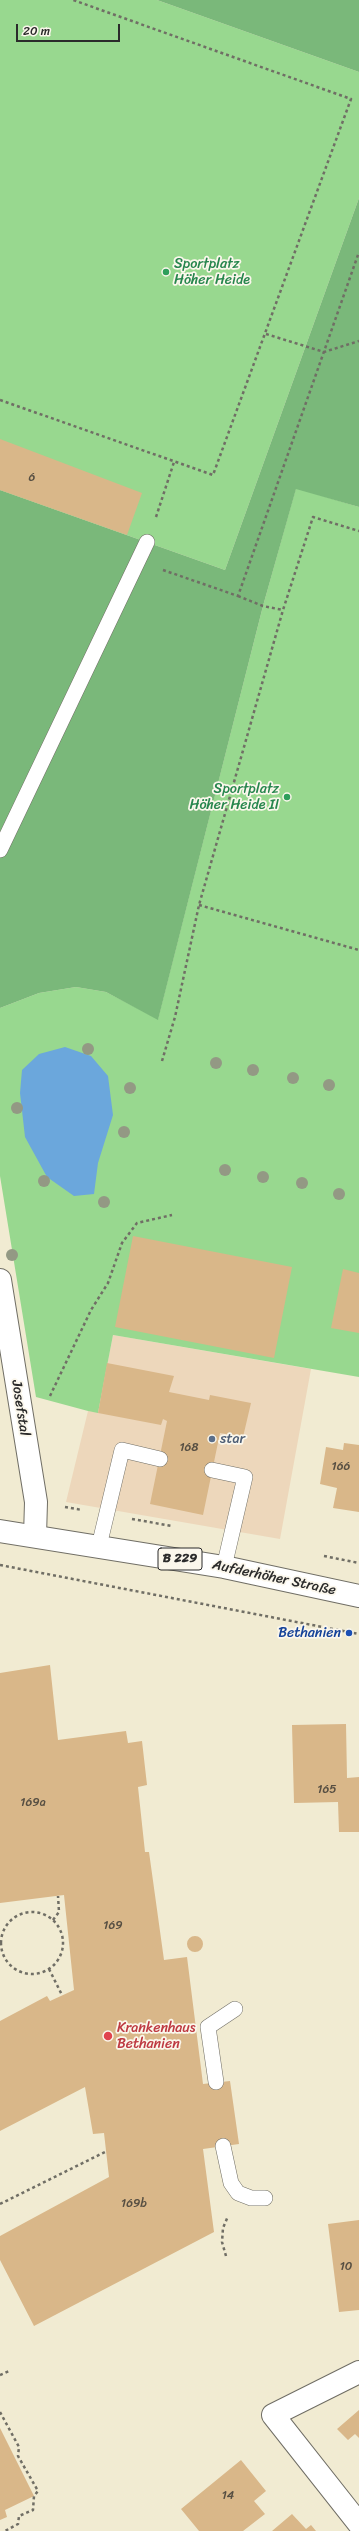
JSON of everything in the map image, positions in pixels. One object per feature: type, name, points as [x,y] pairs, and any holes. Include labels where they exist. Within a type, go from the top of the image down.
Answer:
[{"type":"street","name":"Josefstal","points":[[0,1280],[36,1502],[35,1536]]},
{"type":"street","name":"Aufderhöher Straße","points":[[0,1531],[224,1567],[359,1596]]},
{"type":"street","points":[[359,2372],[273,2415],[359,2524]]},
{"type":"lane","points":[[0,850],[148,542]]},
{"type":"lane","points":[[99,1546],[122,1450],[160,1459]]},
{"type":"lane","points":[[212,1470],[244,1477],[224,1567]]},
{"type":"lane","points":[[216,2082],[208,2027],[235,2009]]},
{"type":"lane","points":[[223,2146],[231,2184],[238,2193],[251,2198],[265,2198]]},
{"type":"path","points":[[0,400],[213,475],[351,99],[73,0]]},
{"type":"path","points":[[238,596],[359,252]]},
{"type":"path","points":[[266,334],[324,352],[359,341]]},
{"type":"path","points":[[148,542],[174,462]]},
{"type":"path","points":[[162,1061],[175,1017],[199,905],[283,610],[313,517],[359,531]]},
{"type":"path","points":[[138,561],[263,606],[283,610]]},
{"type":"path","points":[[199,905],[359,950]]},
{"type":"path","points":[[48,1401],[91,1310],[108,1283],[122,1243],[136,1223],[172,1215]]},
{"type":"path","points":[[0,1565],[359,1634]]},
{"type":"path","points":[[53,1920],[59,1912],[58,1896]]},
{"type":"path","points":[[33,1912],[53,1920],[63,1936],[62,1955],[49,1969],[32,1975],[15,1969],[3,1954],[1,1935],[13,1918],[23,1913],[33,1912]]},
{"type":"path","points":[[49,1969],[62,1995]]},
{"type":"path","points":[[0,2204],[105,2152]]},
{"type":"path","points":[[226,2256],[222,2242],[223,2228],[238,2193]]},
{"type":"path","points":[[0,2375],[10,2371]]},
{"type":"path","points":[[0,2412],[19,2447],[18,2456],[38,2491],[34,2496],[33,2510],[19,2516],[18,2524],[5,2531]]},
{"type":"shaded area","points":[[113,1335],[311,1369],[280,1539],[66,1502],[88,1411],[98,1412]]},
{"type":"green space","name":"Sportplatz Höher Heide","points":[[0,0],[157,0],[359,72],[359,198],[225,570],[0,490]]},
{"type":"green space","points":[[157,0],[359,0],[359,72]]},
{"type":"green space","points":[[359,198],[359,507],[296,489],[263,606],[158,1020],[106,992],[76,987],[39,993],[0,1008],[0,490],[225,570]]},
{"type":"green space","name":"Sportplatz Höher Heide II","points":[[296,488],[359,507],[359,1377],[113,1335],[98,1413],[88,1411],[36,1397],[0,1176],[0,1008],[39,993],[76,987],[106,992],[158,1019],[263,606]]},
{"type":"water","points":[[65,1047],[91,1056],[108,1076],[113,1115],[98,1163],[94,1194],[74,1196],[47,1177],[25,1137],[20,1093],[22,1070],[39,1054]]},
{"type":"building","points":[[0,439],[142,493],[127,535],[0,490]]},
{"type":"building","points":[[133,1236],[292,1267],[274,1358],[115,1327]]},
{"type":"building","points":[[343,1269],[359,1273],[359,1333],[331,1328]]},
{"type":"building","points":[[107,1363],[174,1376],[169,1392],[209,1400],[210,1395],[251,1403],[243,1437],[220,1433],[203,1515],[150,1504],[167,1421],[163,1419],[161,1425],[98,1413]]},
{"type":"building","points":[[344,1443],[359,1445],[359,1512],[333,1508],[337,1488],[320,1484],[326,1447],[343,1450]]},
{"type":"building","points":[[50,1665],[58,1740],[126,1731],[128,1743],[142,1741],[147,1785],[138,1787],[145,1852],[149,1852],[164,1960],[187,1957],[203,2084],[230,2081],[239,2144],[203,2149],[214,2232],[34,2326],[0,2260],[0,2236],[109,2177],[104,2133],[93,2134],[85,2087],[0,2131],[0,2021],[47,1996],[50,2001],[74,1990],[64,1895],[0,1903],[0,1673]]},
{"type":"building","points":[[346,1724],[347,1778],[359,1777],[359,1832],[339,1832],[338,1802],[294,1803],[292,1725]]},
{"type":"building","points":[[192,1936],[198,1936],[203,1941],[201,1950],[198,1952],[192,1952],[187,1947],[187,1941]]},
{"type":"building","points":[[359,2220],[359,2310],[339,2312],[328,2224]]},
{"type":"building","points":[[359,2410],[359,2438],[355,2434],[348,2440],[337,2429]]},
{"type":"building","points":[[0,2428],[34,2496],[5,2510],[7,2517],[0,2520]]},
{"type":"building","points":[[241,2460],[266,2491],[254,2501],[265,2514],[243,2531],[199,2531],[181,2509]]},
{"type":"building","points":[[292,2514],[306,2529],[311,2525],[316,2531],[272,2531]]},
{"type":"place","name":"Sportplatz Höher Heide","points":[[166,272]]},
{"type":"place","name":"Sportplatz Höher Heide II","points":[[287,797]]},
{"type":"place","name":"star","points":[[212,1439]]},
{"type":"place","name":"Bethanien","points":[[349,1633]]},
{"type":"place","name":"Krankenhaus Bethanien","points":[[108,2036]]}]
